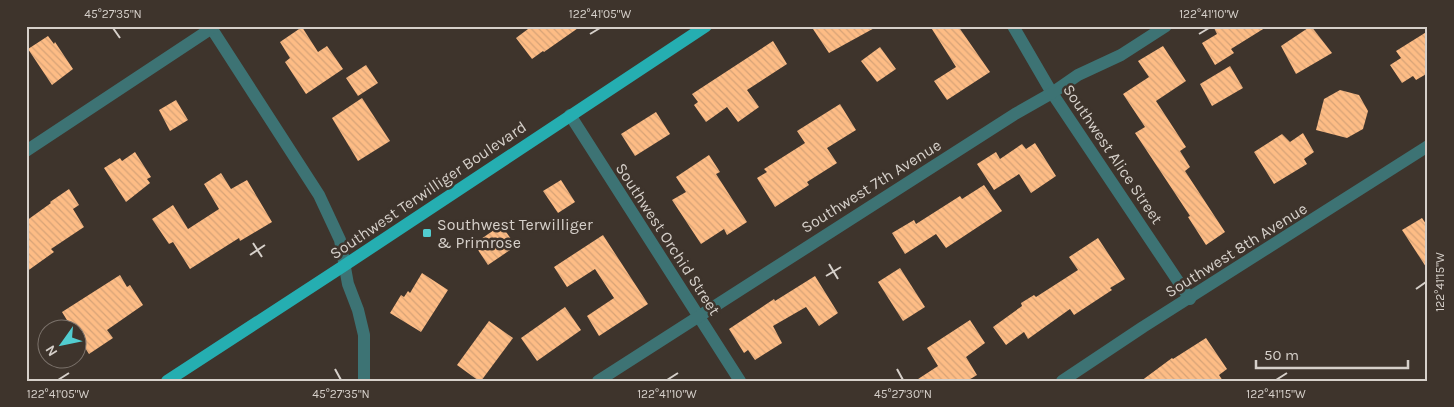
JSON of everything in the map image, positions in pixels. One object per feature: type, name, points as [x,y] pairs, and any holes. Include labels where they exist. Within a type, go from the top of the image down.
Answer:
[{"type":"main road","name":"Southwest Terwilliger Boulevard","points":[[167,381],[706,26]]},
{"type":"street","name":"Southwest Alice Street","points":[[1012,26],[1052,93],[1190,298]]},
{"type":"street","name":"Southwest 7th Avenue","points":[[598,381],[698,315],[1015,114],[1052,93],[1078,75],[1121,55],[1166,26]]},
{"type":"street","points":[[26,151],[211,27],[319,195],[340,240],[348,284],[358,310],[364,335],[364,381]]},
{"type":"street","name":"Southwest Orchid Street","points":[[570,115],[740,381]]},
{"type":"street","name":"Southwest 8th Avenue","points":[[1062,381],[1143,327],[1428,146]]},
{"type":"building","points":[[532,26],[581,26],[532,59],[516,38]]},
{"type":"building","points":[[811,26],[878,26],[829,53]]},
{"type":"building","points":[[930,26],[958,26],[990,72],[947,100],[934,81],[956,67]]},
{"type":"building","points":[[1213,26],[1268,26],[1231,49],[1234,53],[1215,65],[1202,43],[1217,34]]},
{"type":"building","points":[[1311,26],[1332,53],[1296,74],[1281,46]]},
{"type":"building","points":[[302,27],[318,52],[327,46],[343,69],[306,94],[285,62],[290,58],[280,42]]},
{"type":"building","points":[[1428,31],[1428,73],[1416,80],[1413,76],[1402,83],[1390,65],[1401,58],[1396,51]]},
{"type":"building","points":[[48,36],[54,44],[55,42],[73,69],[52,85],[28,49]]},
{"type":"building","points":[[773,41],[787,64],[747,90],[759,107],[738,122],[727,107],[706,122],[694,105],[698,102],[692,94]]},
{"type":"building","points":[[1163,46],[1186,81],[1156,101],[1186,147],[1180,151],[1190,167],[1185,171],[1225,232],[1206,245],[1188,217],[1190,216],[1135,133],[1145,127],[1123,94],[1149,77],[1138,61]]},
{"type":"building","points":[[880,47],[896,69],[877,82],[861,61]]},
{"type":"building","points":[[366,65],[378,83],[358,96],[346,78]]},
{"type":"building","points":[[1230,66],[1243,88],[1212,106],[1200,84]]},
{"type":"building","points":[[1340,90],[1359,95],[1368,111],[1363,129],[1347,138],[1316,130],[1324,99]]},
{"type":"building","points":[[362,98],[390,141],[358,161],[332,118]]},
{"type":"building","points":[[176,100],[188,120],[170,131],[159,110]]},
{"type":"building","points":[[840,104],[856,130],[827,148],[837,163],[807,182],[809,185],[775,207],[757,178],[767,172],[764,169],[805,143],[797,131]]},
{"type":"building","points":[[656,112],[670,134],[635,156],[621,134]]},
{"type":"building","points":[[1303,133],[1314,152],[1304,159],[1307,164],[1274,184],[1254,152],[1282,134],[1290,142]]},
{"type":"building","points":[[1035,143],[1056,176],[1031,193],[1019,174],[994,190],[977,164],[996,152],[1000,159],[1022,144],[1026,149]]},
{"type":"building","points":[[135,152],[151,177],[147,179],[150,183],[126,202],[104,168],[120,158],[122,161]]},
{"type":"building","points":[[709,155],[720,172],[716,174],[747,222],[727,235],[724,229],[701,244],[672,200],[686,192],[676,177]]},
{"type":"building","points":[[221,173],[231,189],[247,180],[272,222],[240,241],[239,238],[190,269],[173,242],[169,244],[152,219],[173,205],[188,229],[219,209],[204,184]]},
{"type":"building","points":[[561,180],[575,202],[558,213],[543,191]]},
{"type":"building","points":[[984,185],[1002,211],[946,248],[936,234],[905,254],[892,233],[914,220],[916,224],[960,196],[962,199]]},
{"type":"building","points":[[69,189],[79,205],[73,209],[84,227],[51,249],[54,252],[26,272],[26,221]]},
{"type":"building","points":[[1422,218],[1428,227],[1428,270],[1402,230]]},
{"type":"building","points":[[501,225],[516,246],[488,265],[474,244]]},
{"type":"building","points":[[603,235],[648,304],[599,336],[587,316],[614,298],[595,269],[567,287],[554,267]]},
{"type":"building","points":[[1098,238],[1125,279],[1074,315],[1070,309],[1028,339],[1024,332],[1006,345],[993,327],[1022,306],[1021,303],[1034,295],[1036,297],[1078,270],[1069,257]]},
{"type":"building","points":[[900,268],[925,307],[903,321],[878,282]]},
{"type":"building","points":[[422,273],[448,290],[421,332],[390,313],[401,295],[404,297],[408,291],[410,293]]},
{"type":"building","points":[[120,275],[127,287],[130,285],[143,305],[107,330],[113,338],[89,354],[88,320],[67,320],[62,312]]},
{"type":"building","points":[[815,276],[838,313],[819,326],[806,307],[773,326],[782,343],[755,360],[748,350],[744,353],[729,329],[774,299],[775,301]]},
{"type":"building","points":[[565,307],[581,330],[537,361],[521,338]]},
{"type":"building","points":[[970,320],[985,343],[966,357],[977,375],[967,381],[915,381],[938,366],[927,348]]},
{"type":"building","points":[[489,321],[513,338],[481,381],[479,381],[457,365]]},
{"type":"building","points":[[1206,338],[1227,369],[1219,375],[1223,381],[1141,381],[1172,358]]},
{"type":"place","name":"Southwest Terwilliger & Primrose","points":[[427,233]]}]
